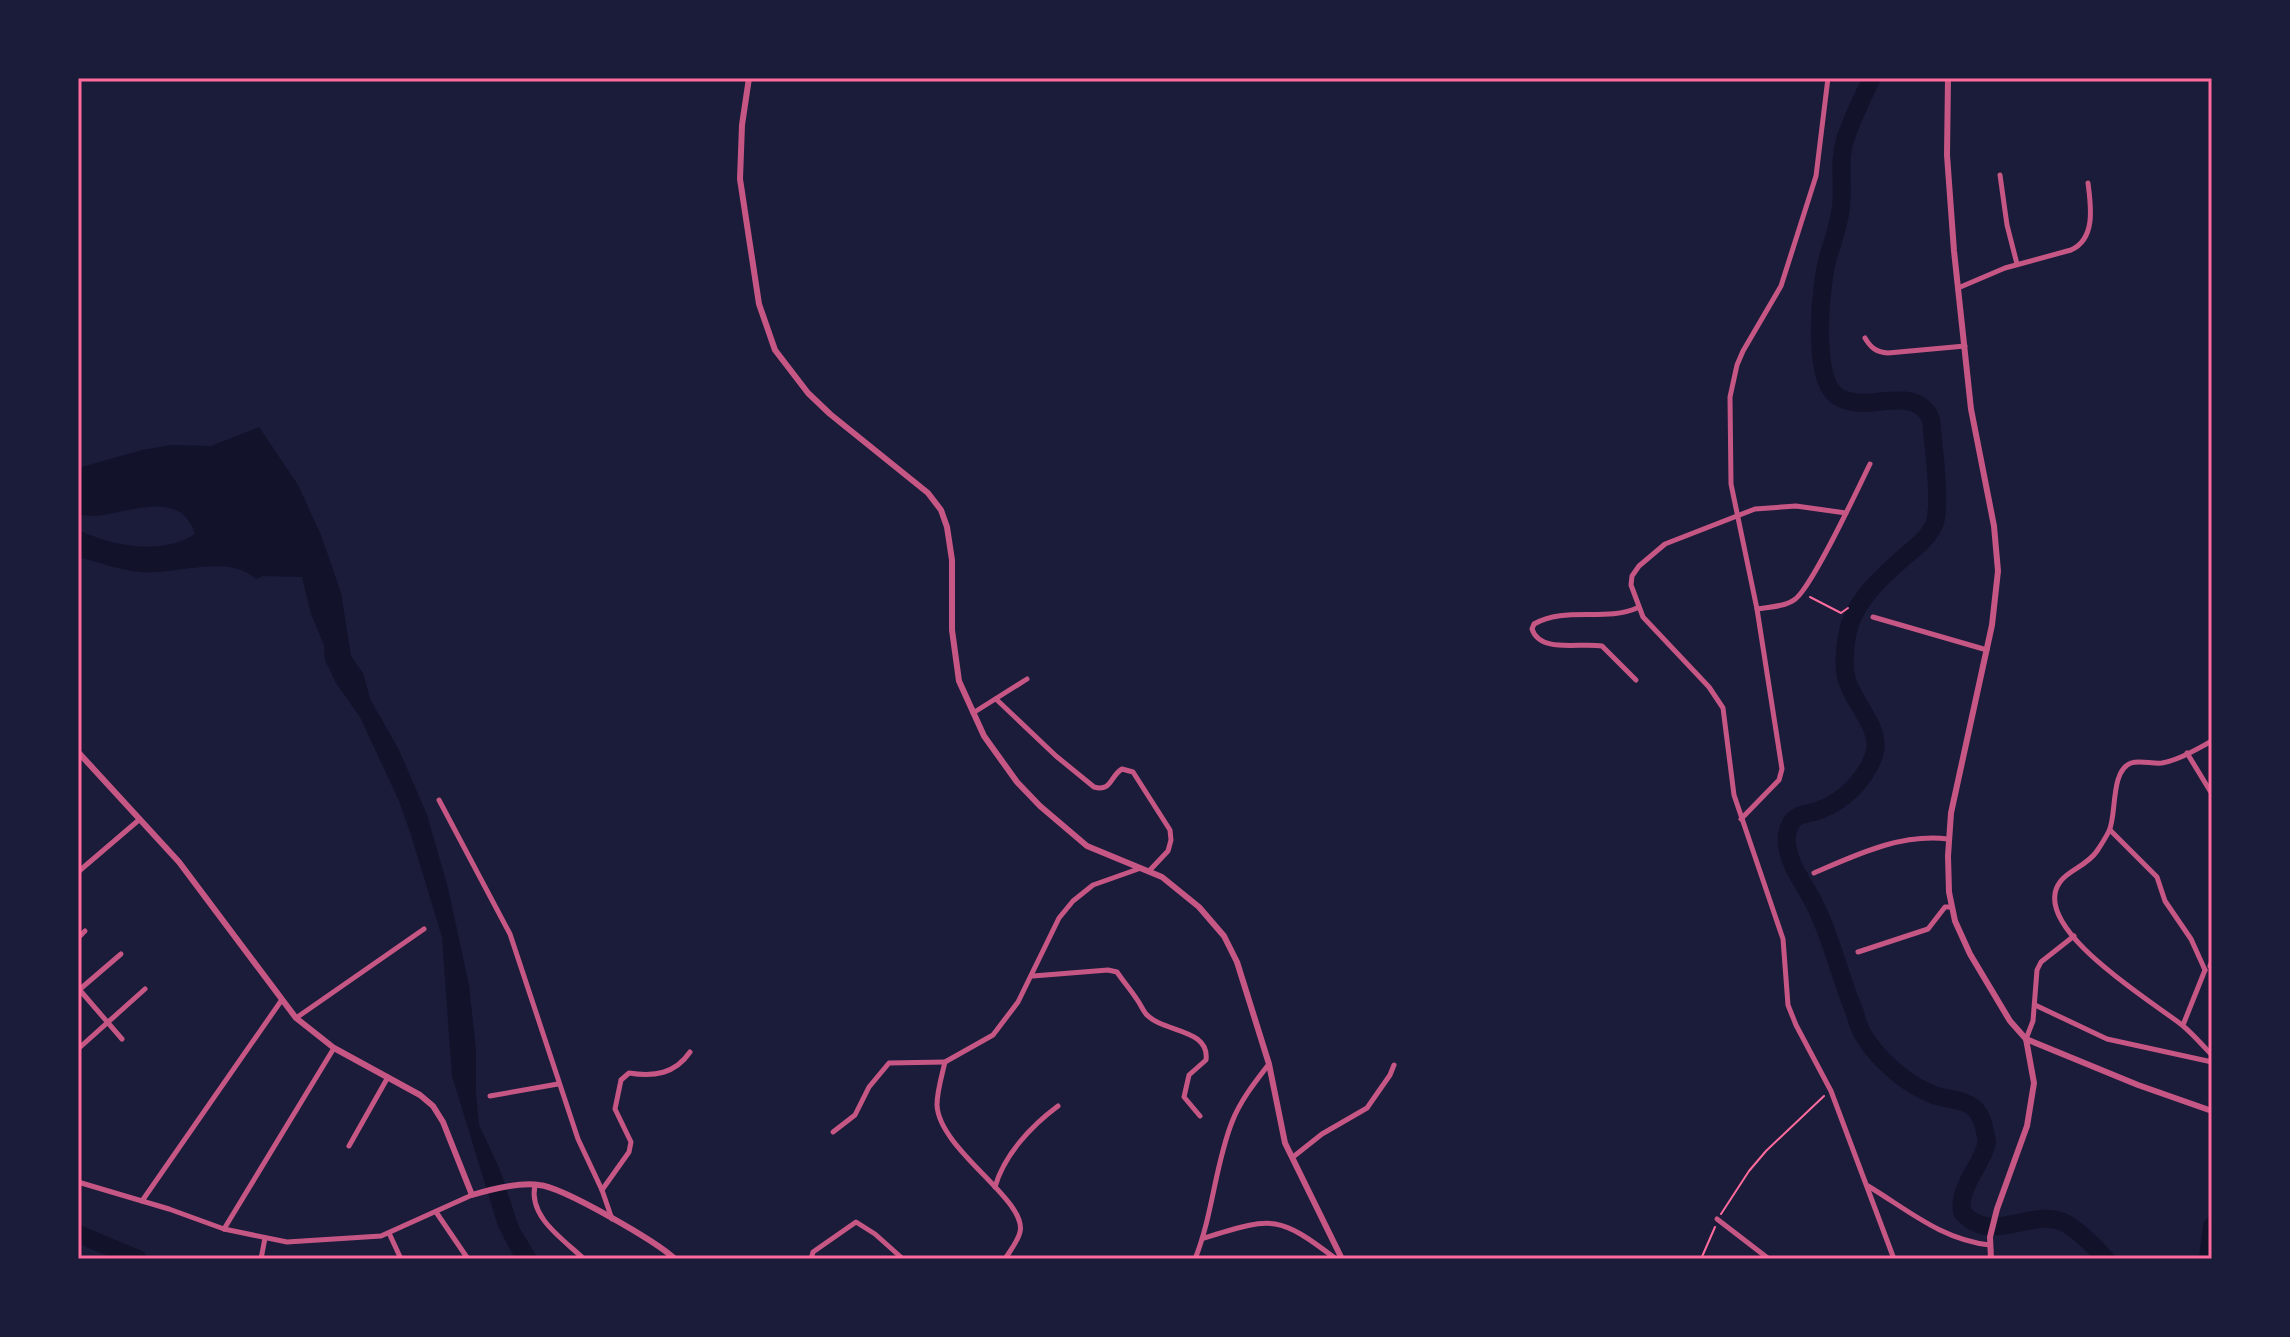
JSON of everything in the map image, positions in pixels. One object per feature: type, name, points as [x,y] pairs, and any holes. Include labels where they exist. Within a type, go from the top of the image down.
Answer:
[{"type":"street","points":[[749,78],[742,125],[740,179],[751,261],[765,325],[775,350],[808,393],[928,493],[941,510],[952,560],[954,657],[959,681],[972,714],[1017,782],[1087,846],[1146,869],[1183,893],[1224,936],[1237,962],[1269,1064],[1285,1143],[1342,1259]]},
{"type":"street","points":[[1741,819],[1776,783],[1782,769],[1757,609],[1736,515],[1729,464],[1730,397],[1743,351],[1781,286],[1816,176],[1828,78]]},
{"type":"street","points":[[1948,78],[1947,155],[1958,288],[1977,450],[1997,551],[1996,604],[1961,762],[1948,839],[1951,907],[1961,936],[1984,980],[2010,1021],[2026,1039],[2138,1085],[2212,1111]]},
{"type":"street","points":[[2000,175],[2007,225],[2017,264]]},
{"type":"street","points":[[1958,288],[2017,264],[2071,250],[2082,244],[2090,222],[2088,183]]},
{"type":"street","points":[[1865,338],[1871,347],[1888,353],[1966,346]]},
{"type":"street","points":[[1757,609],[1787,603],[1802,593],[1870,464]]},
{"type":"street","points":[[1846,513],[1814,507],[1772,506],[1736,515],[1665,544],[1653,552],[1632,576],[1632,593],[1646,622],[1720,702],[1726,723],[1731,782],[1783,939],[1788,1005],[1831,1091],[1894,1259]]},
{"type":"street","points":[[1636,680],[1602,646],[1546,643],[1534,636],[1532,629],[1544,618],[1624,613],[1637,608]]},
{"type":"street","points":[[1873,617],[1987,650]]},
{"type":"street","points":[[972,714],[1027,679]]},
{"type":"street","points":[[833,1132],[855,1115],[869,1087],[889,1063],[945,1062],[993,1035],[1018,1002],[1059,918],[1073,901],[1093,885],[1146,869],[1168,851],[1171,835],[1133,772],[1122,769],[1116,772],[1108,786],[1101,789],[1094,787],[996,699]]},
{"type":"street","points":[[2212,741],[2161,763],[2127,766],[2118,781],[2110,830],[2090,861],[2060,881],[2055,896],[2059,913],[2074,936],[2112,976],[2183,1025],[2212,1055]]},
{"type":"street","points":[[78,752],[179,862],[296,1018],[334,1048],[420,1095],[439,1114],[475,1194]]},
{"type":"street","points":[[2187,753],[2212,794]]},
{"type":"street","points":[[439,800],[510,934],[558,1084],[612,1219]]},
{"type":"street","points":[[78,872],[140,819]]},
{"type":"street","points":[[2110,830],[2157,877],[2165,901],[2210,966],[2183,1025]]},
{"type":"street","points":[[1814,873],[1884,845],[1948,839]]},
{"type":"street","points":[[1858,952],[1928,929],[1945,907],[1951,907]]},
{"type":"street","points":[[296,1018],[424,929]]},
{"type":"street","points":[[78,938],[85,931]]},
{"type":"street","points":[[1991,1259],[1990,1241],[1997,1209],[2027,1126],[2033,1098],[2032,1066],[2026,1039],[2033,1021],[2036,978],[2041,962],[2074,936]]},
{"type":"street","points":[[121,954],[78,989],[122,1039]]},
{"type":"street","points":[[1032,976],[1108,970],[1117,972],[1147,1015],[1164,1027],[1201,1041],[1207,1053],[1206,1060],[1189,1075],[1184,1097],[1200,1116]]},
{"type":"street","points":[[78,1049],[145,989]]},
{"type":"street","points":[[142,1201],[281,1001]]},
{"type":"street","points":[[2035,1005],[2107,1039],[2212,1062]]},
{"type":"street","points":[[224,1229],[334,1048]]},
{"type":"street","points":[[602,1190],[629,1152],[631,1142],[615,1109],[621,1080],[629,1073],[652,1075],[668,1072],[679,1066],[690,1052]]},
{"type":"street","points":[[945,1062],[937,1104],[946,1132],[1018,1215],[1021,1224],[1020,1233],[1005,1259]]},
{"type":"street","points":[[1195,1259],[1231,1123],[1269,1064]]},
{"type":"street","points":[[1293,1157],[1322,1134],[1367,1108],[1394,1065]]},
{"type":"street","points":[[349,1146],[388,1077]]},
{"type":"street","points":[[490,1096],[558,1084]]},
{"type":"street","points":[[995,1187],[1005,1160],[1042,1118],[1058,1106]]},
{"type":"street","points":[[78,1182],[224,1229],[297,1242],[389,1233],[475,1194],[535,1185],[554,1189],[612,1219],[654,1242],[675,1259]]},
{"type":"street","points":[[535,1185],[539,1214],[584,1259]]},
{"type":"street","points":[[1867,1185],[1944,1234],[1968,1243],[1990,1241]]},
{"type":"street","points":[[436,1212],[468,1259]]},
{"type":"street","points":[[1717,1219],[1769,1259]]},
{"type":"street","points":[[811,1259],[813,1252],[856,1222],[903,1259]]},
{"type":"street","points":[[1203,1238],[1254,1223],[1279,1223],[1299,1231],[1336,1259]]},
{"type":"street","points":[[389,1233],[401,1259]]},
{"type":"street","points":[[261,1259],[265,1238]]},
{"type":"path","points":[[1802,593],[1841,613],[1848,608]]},
{"type":"path","points":[[1701,1259],[1717,1219],[1749,1171],[1766,1151],[1831,1091]]},
{"type":"shaded area","points":[[259,427],[298,485],[321,535],[341,593],[351,656],[363,673],[371,701],[399,750],[427,815],[448,888],[469,985],[479,1125],[500,1170],[519,1227],[538,1259],[515,1259],[498,1226],[452,1076],[442,937],[399,801],[360,717],[336,683],[325,660],[324,645],[311,614],[302,577],[263,576],[256,579],[245,571],[217,566],[140,572],[78,557],[78,530],[121,544],[152,547],[182,541],[195,534],[180,512],[169,508],[143,507],[97,516],[78,515],[78,468],[171,445],[211,446]]},
{"type":"waterway","points":[[1872,78],[1843,148],[1841,207],[1826,267],[1821,307],[1821,351],[1829,386],[1837,396],[1862,403],[1913,402],[1923,408],[1931,419],[1937,513],[1926,537],[1869,592],[1850,623],[1844,661],[1846,677],[1871,725],[1876,745],[1874,755],[1853,788],[1837,801],[1794,820],[1787,833],[1788,852],[1821,918],[1865,1038],[1885,1062],[1909,1082],[1934,1095],[1965,1103],[1980,1115],[1987,1142],[1964,1193],[1962,1212],[1973,1222],[1985,1226],[2037,1219],[2063,1222],[2106,1259]]},
{"type":"waterway","points":[[2208,1259],[2212,1226]]},
{"type":"waterway","points":[[78,1234],[138,1259]]}]
